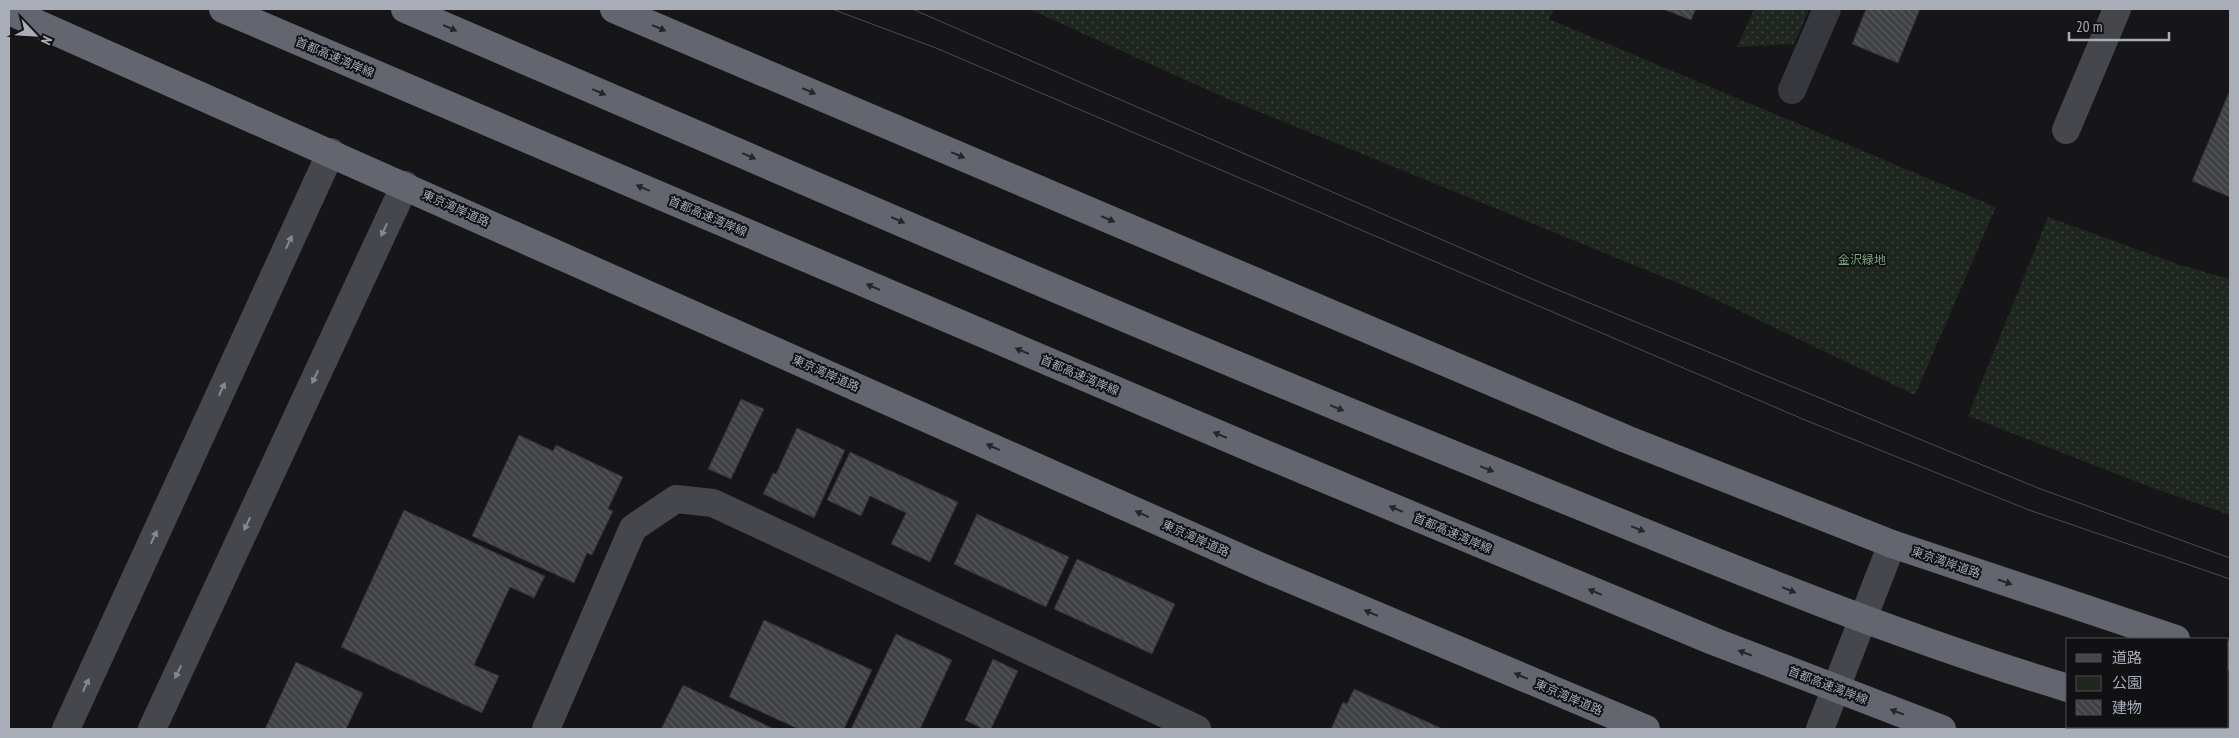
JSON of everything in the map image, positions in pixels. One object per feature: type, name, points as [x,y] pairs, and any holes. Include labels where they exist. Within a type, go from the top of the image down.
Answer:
[{"type":"highway","name":"首都高速湾岸線","points":[[223,9],[1265,454],[1712,640],[1942,729]]},
{"type":"highway","points":[[405,9],[1291,389],[1818,602],[2017,673],[2066,687]]},
{"type":"highway","name":"東京湾岸道路","points":[[614,9],[1626,439],[1892,544],[2173,638]]},
{"type":"highway","name":"東京湾岸道路","points":[[9,10],[1259,566],[1646,729]]},
{"type":"street","points":[[1792,90],[1827,9]]},
{"type":"street","points":[[2066,130],[2117,9]]},
{"type":"street","points":[[66,729],[330,152]]},
{"type":"street","points":[[152,729],[404,186]]},
{"type":"street","points":[[546,729],[633,528],[676,499],[713,503],[1197,729]]},
{"type":"street","points":[[1820,729],[1892,544]]},
{"type":"green space","name":"金沢緑地","points":[[1029,9],[1554,9],[1549,19],[1996,207],[1915,395],[1700,292],[1223,97]]},
{"type":"green space","points":[[1754,9],[1809,9],[1794,44],[1737,47]]},
{"type":"green space","points":[[2048,217],[2180,265],[2230,279],[2230,515],[2153,488],[1968,416]]},
{"type":"building","points":[[1663,9],[1696,9],[1691,20]]},
{"type":"building","points":[[1866,9],[1920,9],[1898,63],[1852,44]]},
{"type":"building","points":[[2230,90],[2230,197],[2192,181]]},
{"type":"building","points":[[741,399],[764,409],[731,479],[708,469]]},
{"type":"building","points":[[797,428],[845,450],[814,518],[763,494],[773,473],[776,474]]},
{"type":"building","points":[[519,435],[553,451],[556,445],[623,477],[608,509],[613,511],[592,555],[587,553],[574,583],[472,536]]},
{"type":"building","points":[[850,452],[958,502],[930,562],[891,544],[906,513],[870,496],[861,516],[827,500]]},
{"type":"building","points":[[404,510],[545,576],[534,598],[510,587],[474,665],[499,676],[482,713],[341,647]]},
{"type":"building","points":[[977,514],[1069,557],[1046,607],[954,564]]},
{"type":"building","points":[[1077,559],[1175,604],[1152,654],[1054,609]]},
{"type":"building","points":[[764,620],[872,670],[844,729],[798,729],[729,697]]},
{"type":"building","points":[[896,634],[952,660],[920,729],[851,729]]},
{"type":"building","points":[[993,659],[1018,671],[991,729],[983,729],[965,720]]},
{"type":"building","points":[[296,662],[363,693],[346,729],[265,729]]},
{"type":"building","points":[[683,685],[774,729],[661,729]]},
{"type":"building","points":[[1354,689],[1443,729],[1331,729],[1343,702],[1347,704]]},
{"type":"tram line","points":[[832,9],[936,48],[1805,420],[2029,510],[2230,579]]},
{"type":"tram line","points":[[912,9],[1546,285],[2038,488],[2230,558]]}]
